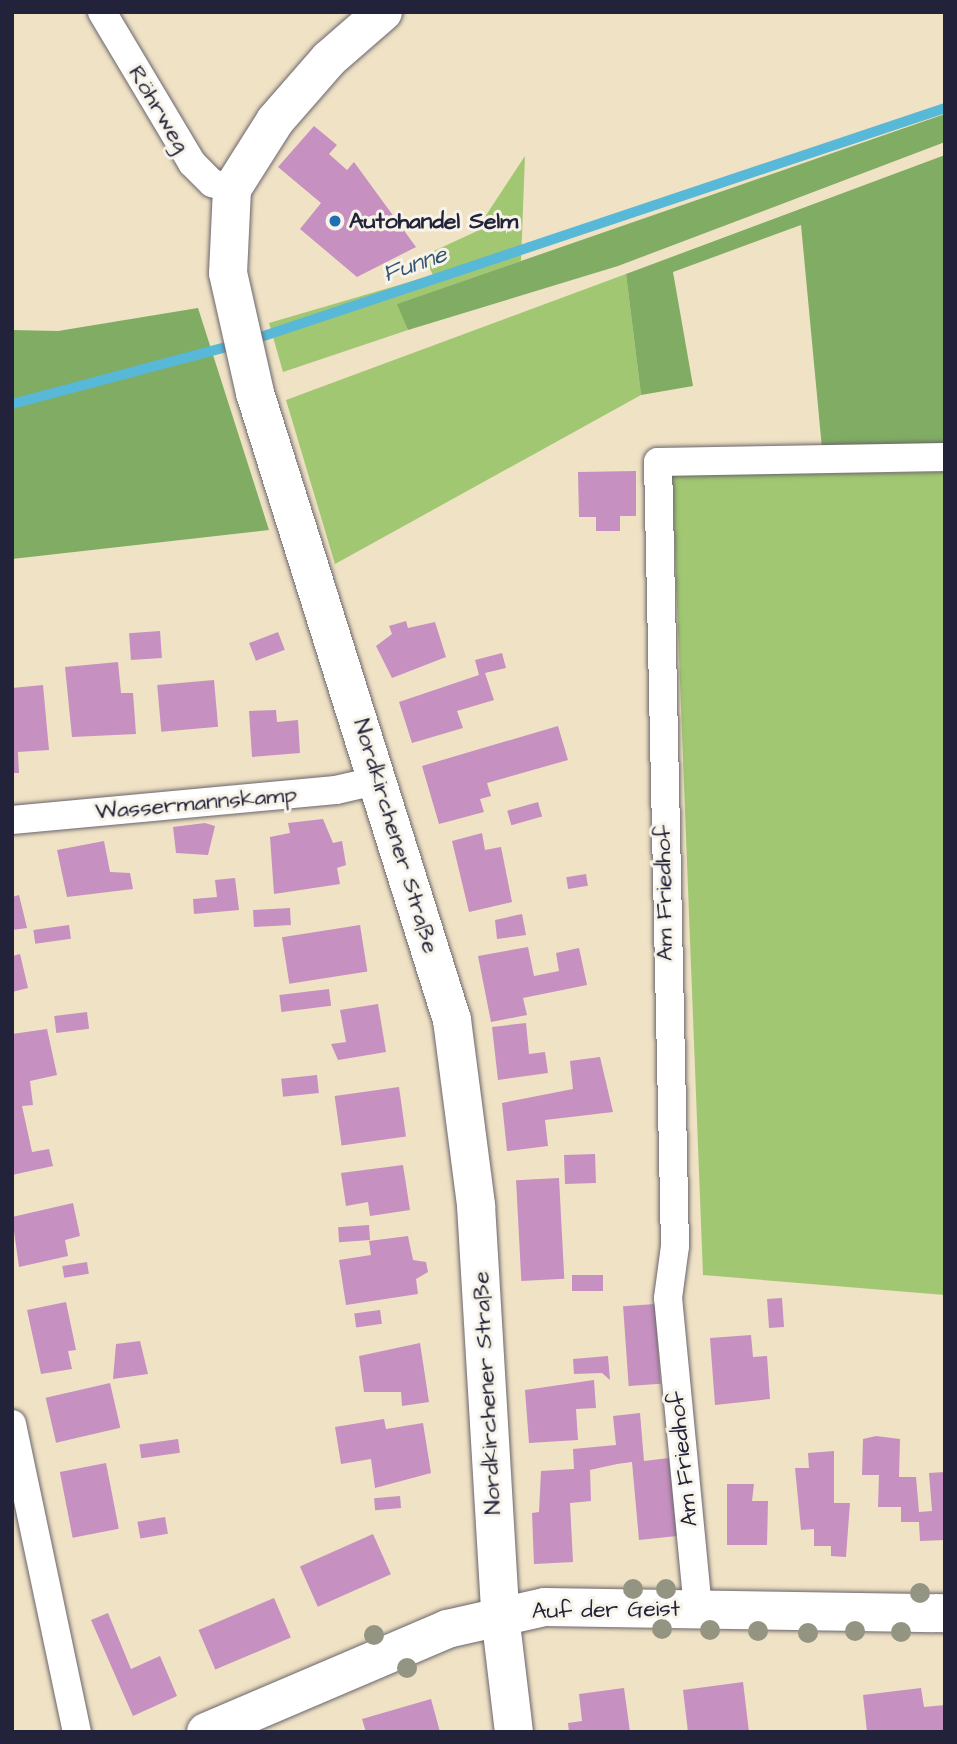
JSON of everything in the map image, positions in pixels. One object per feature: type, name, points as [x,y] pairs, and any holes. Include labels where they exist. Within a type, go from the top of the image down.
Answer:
[{"type":"street","name":"Röhrweg","points":[[102,12],[192,163],[212,183],[232,189]]},
{"type":"street","name":"Nordkirchener Straße","points":[[383,12],[329,59],[275,121],[232,189],[226,234],[233,309],[252,381],[452,1020],[476,1205],[500,1615],[514,1732]]},
{"type":"street","name":"Am Friedhof","points":[[698,1609],[668,1298],[675,1246],[658,462],[945,457]]},
{"type":"street","name":"Wassermannskamp","points":[[12,820],[379,780]]},
{"type":"street","points":[[12,1424],[77,1732]]},
{"type":"street","name":"Auf der Geist","points":[[206,1732],[447,1629],[545,1607],[945,1613]]},
{"type":"green space","points":[[945,114],[945,142],[618,266],[408,330],[397,304]]},
{"type":"green space","points":[[945,155],[945,460],[823,459],[801,225],[673,272],[693,386],[641,395],[626,274]]},
{"type":"green space","points":[[525,156],[521,261],[398,304],[408,330],[283,372],[269,323],[433,275],[423,256],[475,232]]},
{"type":"green space","points":[[626,274],[641,395],[335,564],[286,400]]},
{"type":"green space","points":[[198,308],[269,530],[12,559],[12,330],[58,331]]},
{"type":"green space","points":[[945,472],[945,1295],[703,1275],[672,475]]},
{"type":"building","points":[[314,126],[337,145],[329,154],[347,170],[354,162],[416,247],[357,277],[300,229],[321,203],[278,167]]},
{"type":"building","points":[[636,471],[636,516],[620,516],[620,531],[596,531],[596,517],[579,517],[578,472]]},
{"type":"building","points":[[406,621],[408,628],[435,622],[446,657],[392,678],[376,646],[392,634],[389,626]]},
{"type":"building","points":[[160,631],[162,658],[131,660],[129,633]]},
{"type":"building","points":[[278,632],[285,650],[256,661],[249,643]]},
{"type":"building","points":[[502,653],[506,668],[485,673],[494,700],[457,711],[463,728],[412,743],[399,702],[479,675],[475,660]]},
{"type":"building","points":[[118,662],[121,693],[133,693],[136,734],[72,737],[65,667]]},
{"type":"building","points":[[214,680],[218,727],[161,732],[157,685]]},
{"type":"building","points":[[43,685],[49,750],[18,752],[19,773],[12,773],[12,688]]},
{"type":"building","points":[[276,710],[277,722],[298,720],[300,753],[252,757],[249,711]]},
{"type":"building","points":[[558,726],[568,760],[487,783],[491,796],[480,799],[484,812],[439,824],[422,766]]},
{"type":"building","points":[[538,802],[542,816],[511,825],[507,811]]},
{"type":"building","points":[[323,819],[333,843],[342,841],[346,865],[337,868],[340,884],[274,894],[270,837],[290,833],[288,823]]},
{"type":"building","points":[[205,823],[215,826],[208,855],[176,853],[173,827]]},
{"type":"building","points":[[482,833],[485,850],[501,847],[512,902],[469,912],[452,841]]},
{"type":"building","points":[[104,841],[110,872],[130,873],[133,889],[67,897],[57,850]]},
{"type":"building","points":[[586,874],[588,886],[568,889],[566,877]]},
{"type":"building","points":[[235,878],[239,910],[194,914],[193,899],[217,897],[215,880]]},
{"type":"building","points":[[19,895],[27,928],[12,930],[12,897]]},
{"type":"building","points":[[290,908],[291,925],[254,927],[253,910]]},
{"type":"building","points":[[522,914],[526,935],[497,939],[495,920]]},
{"type":"building","points":[[69,925],[71,939],[35,944],[33,930]]},
{"type":"building","points":[[360,925],[367,971],[289,984],[282,937]]},
{"type":"building","points":[[528,947],[534,976],[559,971],[556,953],[579,948],[587,985],[523,998],[527,1015],[491,1022],[478,956]]},
{"type":"building","points":[[20,954],[28,988],[12,992],[12,956]]},
{"type":"building","points":[[329,989],[331,1006],[281,1012],[279,995]]},
{"type":"building","points":[[378,1004],[386,1052],[338,1060],[331,1044],[346,1042],[340,1010]]},
{"type":"building","points":[[87,1012],[89,1029],[56,1033],[54,1016]]},
{"type":"building","points":[[526,1023],[529,1054],[545,1052],[548,1073],[498,1080],[492,1027]]},
{"type":"building","points":[[47,1029],[57,1075],[30,1081],[33,1105],[22,1106],[32,1152],[49,1149],[53,1166],[12,1175],[12,1034]]},
{"type":"building","points":[[600,1057],[613,1112],[545,1120],[548,1146],[507,1151],[502,1103],[573,1089],[570,1061]]},
{"type":"building","points":[[317,1075],[319,1093],[283,1097],[281,1079]]},
{"type":"building","points":[[399,1087],[406,1137],[342,1146],[335,1096]]},
{"type":"building","points":[[595,1154],[596,1183],[565,1184],[564,1155]]},
{"type":"building","points":[[403,1165],[410,1210],[370,1216],[368,1202],[346,1206],[341,1173]]},
{"type":"building","points":[[559,1178],[564,1279],[521,1281],[516,1180]]},
{"type":"building","points":[[73,1203],[80,1236],[65,1240],[68,1256],[19,1267],[12,1217]]},
{"type":"building","points":[[369,1225],[370,1240],[339,1242],[338,1227]]},
{"type":"building","points":[[408,1236],[413,1260],[426,1262],[428,1272],[416,1279],[418,1294],[346,1305],[339,1260],[371,1255],[369,1241]]},
{"type":"building","points":[[87,1262],[89,1274],[64,1278],[62,1266]]},
{"type":"building","points":[[572,1275],[603,1275],[603,1291],[572,1291]]},
{"type":"building","points":[[782,1298],[784,1327],[769,1328],[767,1299]]},
{"type":"building","points":[[66,1302],[76,1350],[68,1351],[72,1369],[41,1374],[27,1310]]},
{"type":"building","points":[[655,1304],[661,1384],[629,1386],[623,1306]]},
{"type":"building","points":[[380,1310],[382,1324],[356,1327],[354,1314]]},
{"type":"building","points":[[751,1335],[753,1357],[767,1356],[770,1399],[715,1405],[710,1338]]},
{"type":"building","points":[[140,1341],[148,1374],[113,1379],[116,1344]]},
{"type":"building","points":[[420,1343],[429,1402],[402,1406],[401,1392],[364,1392],[359,1356]]},
{"type":"building","points":[[608,1356],[610,1380],[602,1373],[574,1374],[573,1359]]},
{"type":"building","points":[[594,1380],[596,1408],[576,1409],[578,1440],[529,1443],[525,1390]]},
{"type":"building","points":[[110,1383],[120,1428],[56,1443],[46,1398]]},
{"type":"building","points":[[640,1413],[644,1461],[669,1458],[677,1536],[639,1540],[632,1462],[617,1464],[590,1470],[591,1501],[570,1503],[573,1562],[534,1564],[532,1513],[539,1512],[541,1471],[574,1469],[573,1449],[616,1445],[613,1416]]},
{"type":"building","points":[[384,1419],[386,1429],[423,1423],[431,1473],[375,1488],[371,1459],[341,1464],[335,1427]]},
{"type":"building","points":[[876,1436],[900,1439],[899,1477],[916,1477],[919,1512],[932,1511],[929,1473],[945,1472],[945,1540],[920,1541],[919,1522],[901,1522],[901,1507],[878,1507],[879,1475],[862,1475],[863,1439]]},
{"type":"building","points":[[178,1439],[180,1453],[141,1458],[139,1444]]},
{"type":"building","points":[[834,1451],[834,1503],[850,1503],[846,1557],[831,1556],[831,1546],[814,1546],[814,1529],[801,1530],[795,1468],[809,1468],[808,1453]]},
{"type":"building","points":[[106,1463],[119,1529],[73,1538],[60,1472]]},
{"type":"building","points":[[727,1484],[754,1484],[752,1501],[768,1501],[767,1545],[727,1545]]},
{"type":"building","points":[[400,1496],[401,1508],[375,1510],[374,1498]]},
{"type":"building","points":[[165,1517],[168,1534],[140,1539],[137,1522]]},
{"type":"building","points":[[373,1534],[391,1574],[318,1607],[300,1567]]},
{"type":"building","points":[[274,1598],[291,1638],[215,1670],[199,1630]]},
{"type":"building","points":[[108,1613],[131,1669],[160,1656],[177,1696],[133,1716],[91,1620]]},
{"type":"building","points":[[743,1682],[749,1732],[688,1732],[683,1690]]},
{"type":"building","points":[[624,1688],[630,1732],[569,1732],[568,1723],[582,1721],[579,1694]]},
{"type":"building","points":[[921,1688],[924,1707],[945,1705],[945,1732],[867,1732],[863,1695]]},
{"type":"building","points":[[431,1699],[440,1732],[366,1732],[362,1719]]},
{"type":"waterway","name":"Funne","points":[[252,340],[945,108]]},
{"type":"waterway","name":"Funne","points":[[12,404],[237,344]]},
{"type":"place","name":"Autohandel Selm","points":[[335,221]]}]
